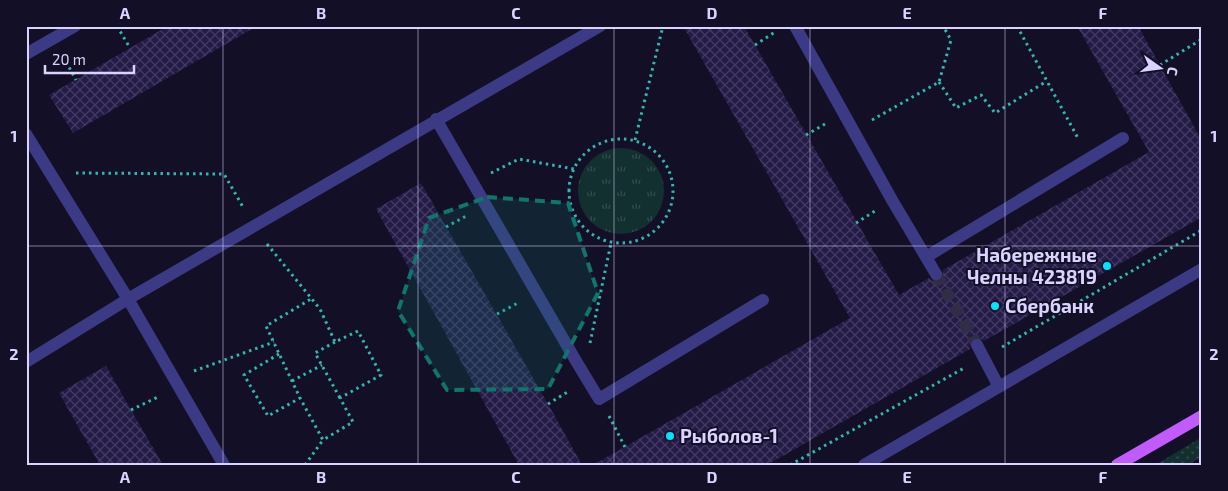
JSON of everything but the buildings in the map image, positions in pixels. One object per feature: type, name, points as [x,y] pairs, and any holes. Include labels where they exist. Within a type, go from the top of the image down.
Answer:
[{"type":"main road","points":[[1117,465],[1202,416]]},
{"type":"street","points":[[26,54],[75,26]]},
{"type":"street","points":[[26,362],[128,299],[600,26]]},
{"type":"street","points":[[795,26],[936,274]]},
{"type":"street","points":[[436,120],[599,399],[763,300]]},
{"type":"street","points":[[27,138],[128,299],[224,465]]},
{"type":"street","points":[[926,257],[1123,138]]},
{"type":"street","points":[[864,465],[1202,269]]},
{"type":"street","points":[[977,345],[999,386]]},
{"type":"path","points":[[117,26],[130,48]]},
{"type":"path","points":[[635,140],[663,26]]},
{"type":"path","points":[[854,131],[939,82],[951,40],[943,26]]},
{"type":"path","points":[[1017,26],[1089,158]]},
{"type":"path","points":[[754,45],[777,31]]},
{"type":"path","points":[[1160,65],[1202,39]]},
{"type":"path","points":[[939,82],[956,108],[981,95],[995,113],[1047,81]]},
{"type":"path","points":[[617,139],[635,140],[659,154],[672,177],[673,204],[660,228],[638,242],[611,244],[590,234],[574,216],[568,192],[574,169],[584,154],[599,144],[617,139]]},
{"type":"path","points":[[473,183],[519,159],[574,169]]},
{"type":"path","points":[[50,173],[224,174],[254,226],[272,252],[320,309],[335,342]]},
{"type":"path","points":[[576,362],[588,353],[611,244]]},
{"type":"path","points":[[311,299],[266,326],[300,398],[323,440]]},
{"type":"path","points":[[305,465],[323,440],[353,422],[315,353],[358,331],[381,375],[340,398]]},
{"type":"path","points":[[131,410],[176,382],[274,342]]},
{"type":"path","points":[[279,354],[244,375],[268,416],[300,398]]},
{"type":"path","points":[[292,381],[322,365]]},
{"type":"path","points":[[599,399],[625,446]]},
{"type":"highlighted area","points":[[487,197],[568,203],[598,293],[548,389],[447,390],[398,311],[429,218]]},
{"type":"green space","points":[[613,148],[629,148],[638,151],[652,160],[661,174],[664,191],[661,208],[652,222],[638,231],[629,234],[613,234],[597,227],[585,215],[578,199],[578,183],[585,167],[597,155]]},
{"type":"green space","points":[[1202,437],[1202,457],[1188,465],[1155,465]]},
{"type":"tunnel","points":[[936,274],[977,345]]},
{"type":"place","name":"Набережные Челны 423819","points":[[1107,266]]},
{"type":"place","name":"Сбербанк","points":[[995,306]]},
{"type":"place","name":"Рыболов-1","points":[[670,436]]}]
